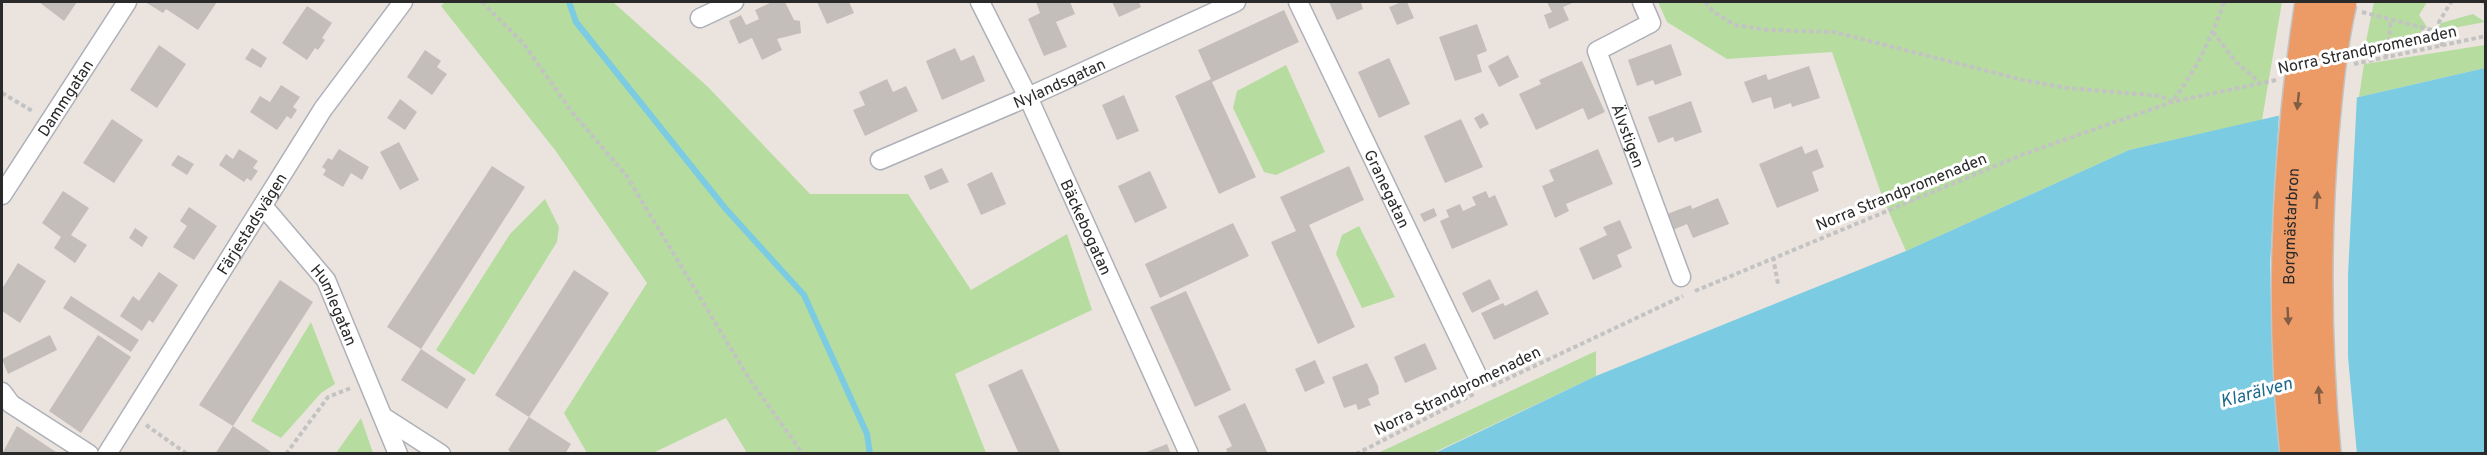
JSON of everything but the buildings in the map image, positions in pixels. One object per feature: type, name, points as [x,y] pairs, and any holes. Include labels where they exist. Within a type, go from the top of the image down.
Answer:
[{"type":"highway","name":"Borgmästarbron","points":[[2297,453],[2291,408],[2288,245],[2303,55],[2313,2]]},
{"type":"highway","name":"Borgmästarbron","points":[[2324,453],[2316,345],[2316,231],[2324,118],[2350,7]]},
{"type":"street","name":"Dammgatan","points":[[2,195],[48,120],[126,2]]},
{"type":"street","name":"Färjestadsvägen","points":[[107,453],[323,109],[403,2]]},
{"type":"street","points":[[700,18],[734,2]]},
{"type":"street","name":"Bäckebogatan","points":[[980,2],[1028,97],[1189,453]]},
{"type":"street","name":"Nylandsgatan","points":[[880,160],[1028,97],[1236,2]]},
{"type":"street","name":"Granegatan","points":[[1298,2],[1477,375]]},
{"type":"street","name":"Älvstigen","points":[[1642,2],[1651,23],[1597,51],[1682,277]]},
{"type":"street","name":"Humlegatan","points":[[263,206],[326,280],[398,453]]},
{"type":"street","points":[[2,392],[11,405],[89,453]]},
{"type":"street","points":[[385,418],[441,453]]},
{"type":"path","points":[[482,2],[523,43],[572,112],[626,175],[750,380],[803,453]]},
{"type":"path","points":[[1705,2],[1715,13],[1735,25],[1768,30],[1834,32],[2023,80],[2067,88],[2161,96],[2172,102],[2184,86],[2213,32],[2224,2]]},
{"type":"path","points":[[2442,46],[2439,22],[2451,2]]},
{"type":"path","points":[[2350,7],[2440,32]]},
{"type":"path","points":[[2386,57],[2391,20]]},
{"type":"path","points":[[2213,32],[2236,62],[2260,83]]},
{"type":"path","name":"Norra Strandpromenaden","points":[[2346,65],[2486,36]]},
{"type":"path","name":"Norra Strandpromenaden","points":[[1356,453],[1495,384],[1691,292],[2024,154],[2172,102],[2282,79]]},
{"type":"path","points":[[2,93],[48,120]]},
{"type":"path","points":[[1773,257],[1778,284]]},
{"type":"path","points":[[286,453],[328,397],[369,380]]},
{"type":"path","points":[[132,415],[187,453]]},
{"type":"green space","points":[[445,2],[613,2],[708,87],[810,194],[908,194],[971,290],[1067,234],[1092,310],[955,374],[986,453],[747,453],[726,418],[653,453],[587,453],[564,413],[647,283],[555,150],[441,6]]},
{"type":"green space","points":[[1658,2],[2282,2],[2262,120],[2129,150],[1906,251],[1883,199],[1832,52],[1727,59],[1667,22]]},
{"type":"green space","points":[[2374,2],[2427,2],[2419,15],[2427,27],[2413,38],[2365,46]]},
{"type":"green space","points":[[2473,14],[2485,22],[2448,29],[2438,28],[2441,23]]},
{"type":"green space","points":[[2485,45],[2485,68],[2359,97],[2364,64]]},
{"type":"green space","points":[[1286,65],[1325,152],[1276,175],[1264,172],[1233,108],[1237,91]]},
{"type":"green space","points":[[545,199],[559,227],[557,242],[474,375],[436,350],[510,234]]},
{"type":"green space","points":[[1359,226],[1395,297],[1362,308],[1336,254],[1342,235]]},
{"type":"green space","points":[[311,322],[335,384],[321,393],[281,438],[251,421]]},
{"type":"green space","points":[[1596,351],[1596,376],[1433,453],[1378,453]]},
{"type":"green space","points":[[361,418],[373,453],[336,453]]},
{"type":"water","name":"Klarälven","points":[[2485,68],[2485,453],[1433,454],[1596,376],[1906,251],[2129,150]]},
{"type":"pier","points":[[2357,95],[2348,275],[2348,357],[2357,454],[2280,453],[2272,338],[2270,264],[2279,113]]},
{"type":"waterway","points":[[569,2],[576,22],[725,208],[804,295],[867,434],[870,454]]}]
